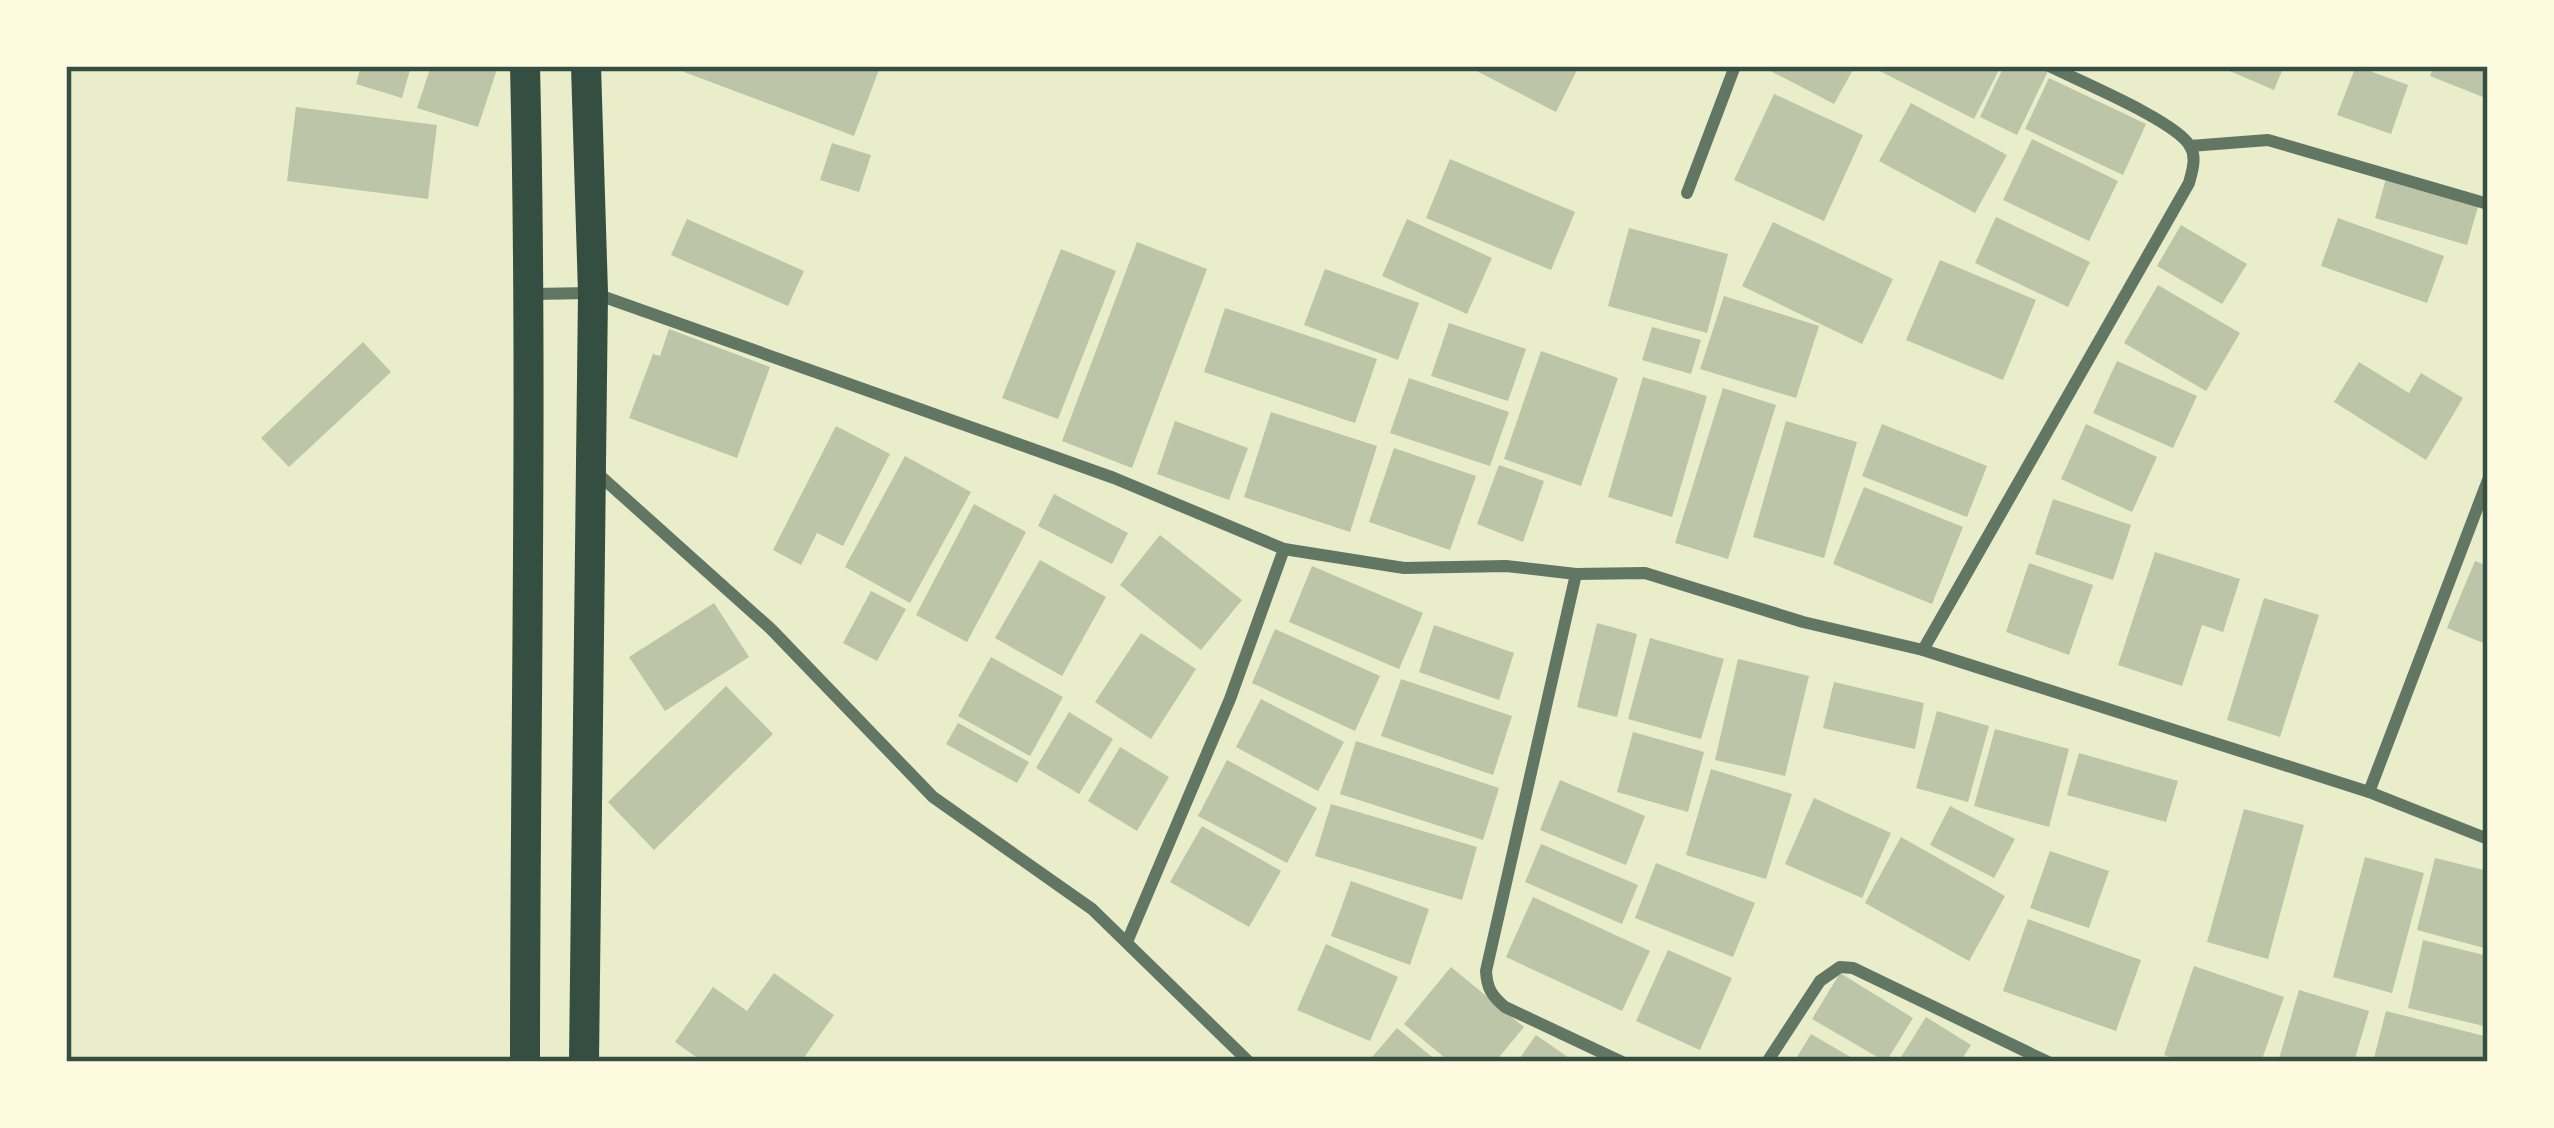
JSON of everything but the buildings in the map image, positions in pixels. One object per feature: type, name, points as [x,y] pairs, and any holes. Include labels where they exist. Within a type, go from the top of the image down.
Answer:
[{"type":"main road","points":[[525,66],[530,295],[525,1062]]},
{"type":"main road","points":[[584,1062],[593,293],[586,66]]},
{"type":"street","points":[[1687,193],[1735,66]]},
{"type":"street","points":[[1923,650],[2189,183],[2194,161],[2190,146],[2172,127],[2049,66]]},
{"type":"street","points":[[2190,146],[2268,140],[2488,204]]},
{"type":"street","points":[[530,295],[593,293],[1114,478],[1284,548],[1404,568],[1506,566],[1576,574],[1645,573],[1803,622],[1923,650],[2369,791],[2488,838]]},
{"type":"street","points":[[590,467],[771,629],[933,797],[1092,909],[1249,1062]]},
{"type":"street","points":[[2369,791],[2488,480]]},
{"type":"street","points":[[1127,942],[1231,699],[1284,548]]},
{"type":"street","points":[[1576,574],[1486,984],[1505,1007],[1622,1062]]},
{"type":"street","points":[[1767,1062],[1820,981],[1840,967],[1853,968],[2048,1062]]}]
